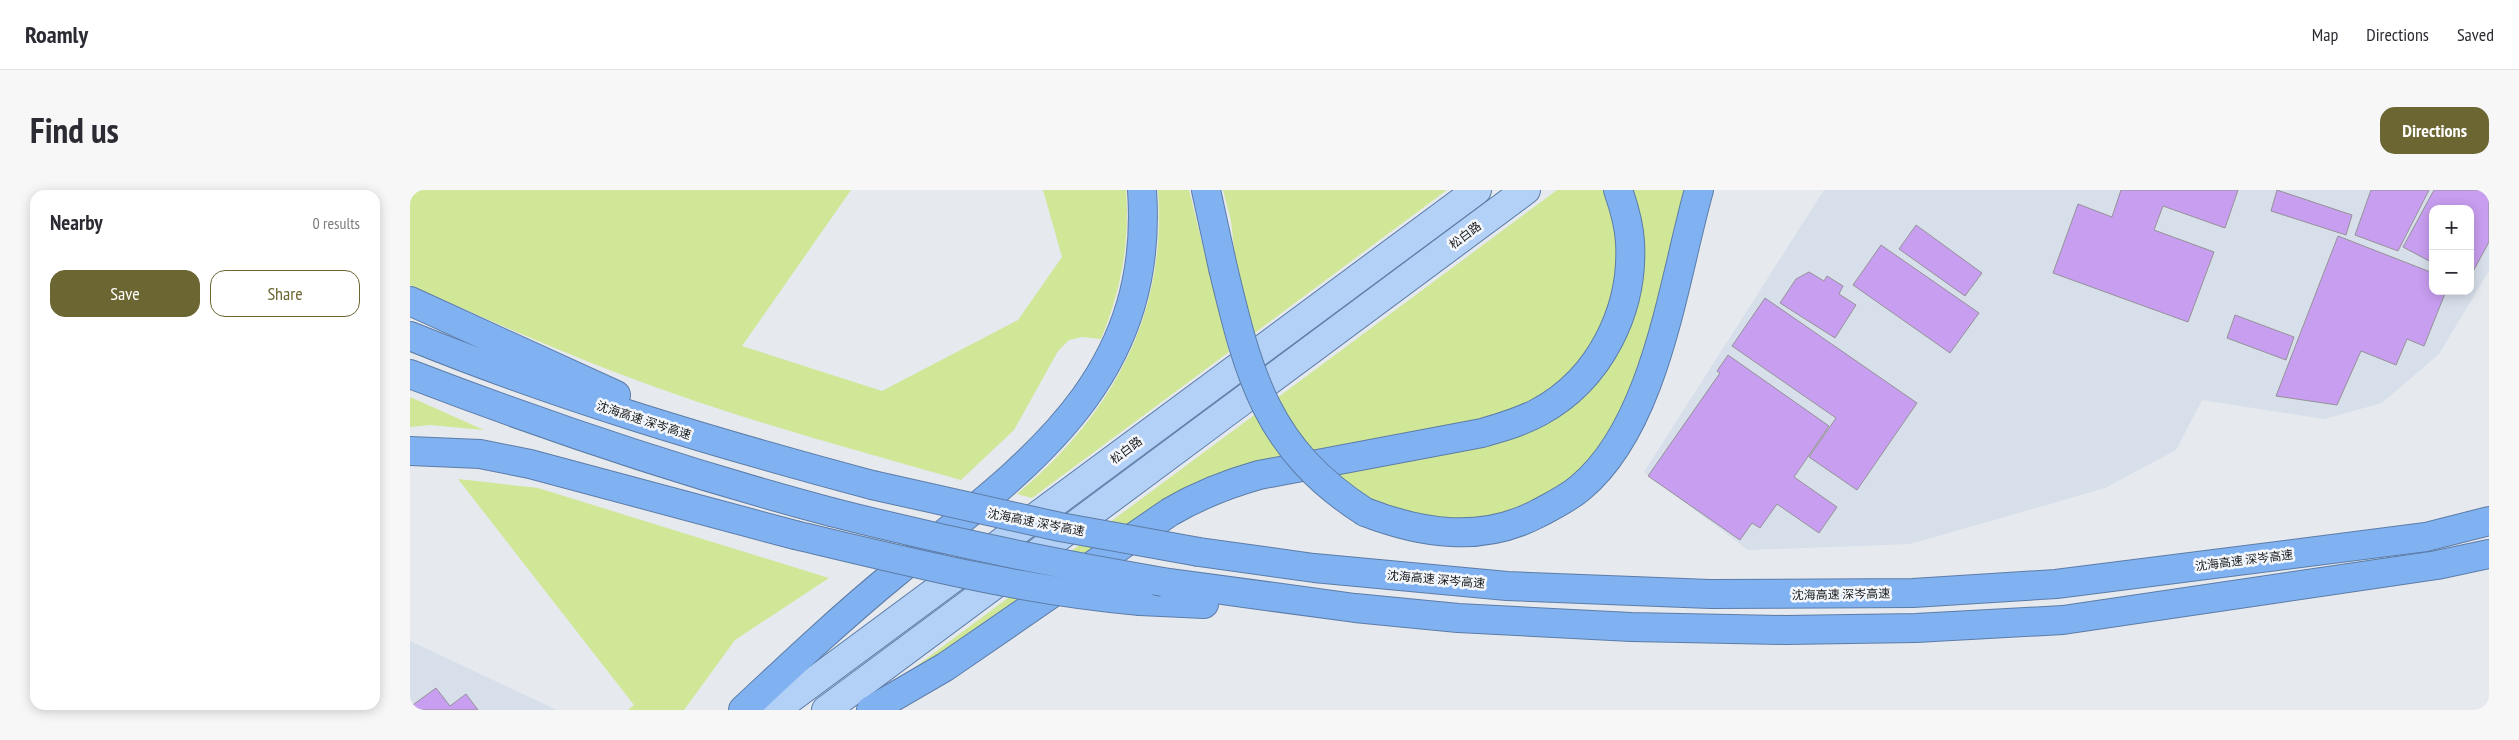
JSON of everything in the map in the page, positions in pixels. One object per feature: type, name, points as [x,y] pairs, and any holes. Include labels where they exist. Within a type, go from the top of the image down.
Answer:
[{"type":"highway","points":[[744,710],[849,611],[1023,469],[1052,439],[1078,407],[1117,344],[1130,310],[1142,257],[1144,220],[1142,190]]},
{"type":"highway","points":[[1206,190],[1243,348],[1273,419],[1291,447],[1312,472],[1337,494],[1365,512],[1394,523],[1424,531],[1455,533],[1518,524],[1579,489],[1605,462],[1625,433],[1640,401],[1655,360],[1698,190]]},
{"type":"highway","points":[[871,710],[945,667],[1170,512],[1200,495],[1259,475],[1482,433],[1516,423],[1541,411],[1567,392],[1592,368],[1611,339],[1625,305],[1630,270],[1630,241],[1627,219],[1618,190]]},
{"type":"highway","points":[[410,301],[722,444]]},
{"type":"highway","name":"沈海高速 深岑高速","points":[[410,336],[541,386],[722,444],[872,485],[1060,528],[1199,552],[1314,568],[1507,586],[1710,594],[1893,593],[2056,584],[2426,537],[2489,521]]},
{"type":"highway","points":[[410,374],[590,439],[769,495],[926,536],[1050,562],[1163,582],[1355,608],[1458,618],[1631,627],[1785,630],[1982,625],[2083,617],[2437,566],[2489,554]]},
{"type":"highway","points":[[410,450],[480,454],[530,464],[794,535],[989,580],[1100,598],[1230,606],[1355,608]]},
{"type":"main road","name":"松白路","points":[[775,710],[1477,190]]},
{"type":"main road","name":"松白路","points":[[826,710],[1526,190]]},
{"type":"shaded area","points":[[1824,190],[2489,190],[2489,271],[2439,354],[2382,403],[2324,419],[2202,400],[2176,450],[2105,488],[1910,544],[1748,550],[1644,472]]},
{"type":"shaded area","points":[[410,641],[557,710],[410,710]]},
{"type":"green space","points":[[410,190],[851,190],[742,346],[882,391],[1018,320],[1062,257],[1043,190],[1126,190],[1127,229],[1119,284],[1101,339],[1082,337],[1069,340],[1058,351],[1014,430],[961,480],[781,429],[641,382],[508,328],[410,285]]},
{"type":"green space","points":[[1158,190],[1189,190],[1229,352],[1032,498],[1017,494],[1051,463],[1080,431],[1106,396],[1126,359],[1142,320],[1153,279],[1158,236]]},
{"type":"green space","points":[[1223,190],[1447,190],[1252,335],[1236,265],[1231,221]]},
{"type":"green space","points":[[1557,190],[1604,190],[1614,218],[1618,250],[1617,282],[1609,311],[1589,349],[1564,377],[1535,398],[1503,413],[1468,424],[1432,432],[1312,451],[1289,458],[1235,486],[1148,538],[895,682]]},
{"type":"green space","points":[[1631,190],[1686,190],[1641,364],[1614,427],[1597,452],[1575,475],[1550,493],[1523,507],[1493,517],[1462,520],[1431,519],[1372,501],[1333,474],[1485,445],[1622,345],[1637,309],[1643,271]]},
{"type":"green space","points":[[410,397],[484,430],[430,425],[410,427]]},
{"type":"green space","points":[[458,479],[538,488],[829,578],[735,640],[684,710],[628,710],[634,705]]},
{"type":"building","points":[[2121,190],[2238,190],[2225,228],[2163,206],[2154,230],[2214,252],[2188,322],[2053,273],[2078,204],[2112,217]]},
{"type":"building","points":[[2277,190],[2352,215],[2346,235],[2271,211]]},
{"type":"building","points":[[2371,190],[2429,190],[2398,251],[2355,235]]},
{"type":"building","points":[[2434,190],[2489,190],[2489,242],[2474,270],[2474,205],[2429,205],[2429,261],[2403,247]]},
{"type":"building","points":[[1916,225],[1982,273],[1965,296],[1899,249]]},
{"type":"building","points":[[2338,236],[2429,271],[2429,295],[2444,295],[2424,346],[2407,339],[2396,365],[2361,351],[2337,405],[2276,396]]},
{"type":"building","points":[[1881,245],[1979,313],[1950,353],[1853,285]]},
{"type":"building","points":[[1809,272],[1824,281],[1827,276],[1843,286],[1839,294],[1856,305],[1835,338],[1780,303],[1796,279]]},
{"type":"building","points":[[1765,298],[1917,403],[1857,490],[1809,457],[1836,418],[1732,346]]},
{"type":"building","points":[[2235,315],[2294,337],[2286,360],[2227,338]]},
{"type":"building","points":[[1728,355],[1829,426],[1794,477],[1837,507],[1819,533],[1777,504],[1760,528],[1752,523],[1740,540],[1648,476],[1720,373],[1717,371]]},
{"type":"building","points":[[436,688],[450,706],[466,694],[478,710],[410,710],[410,707]]}]
